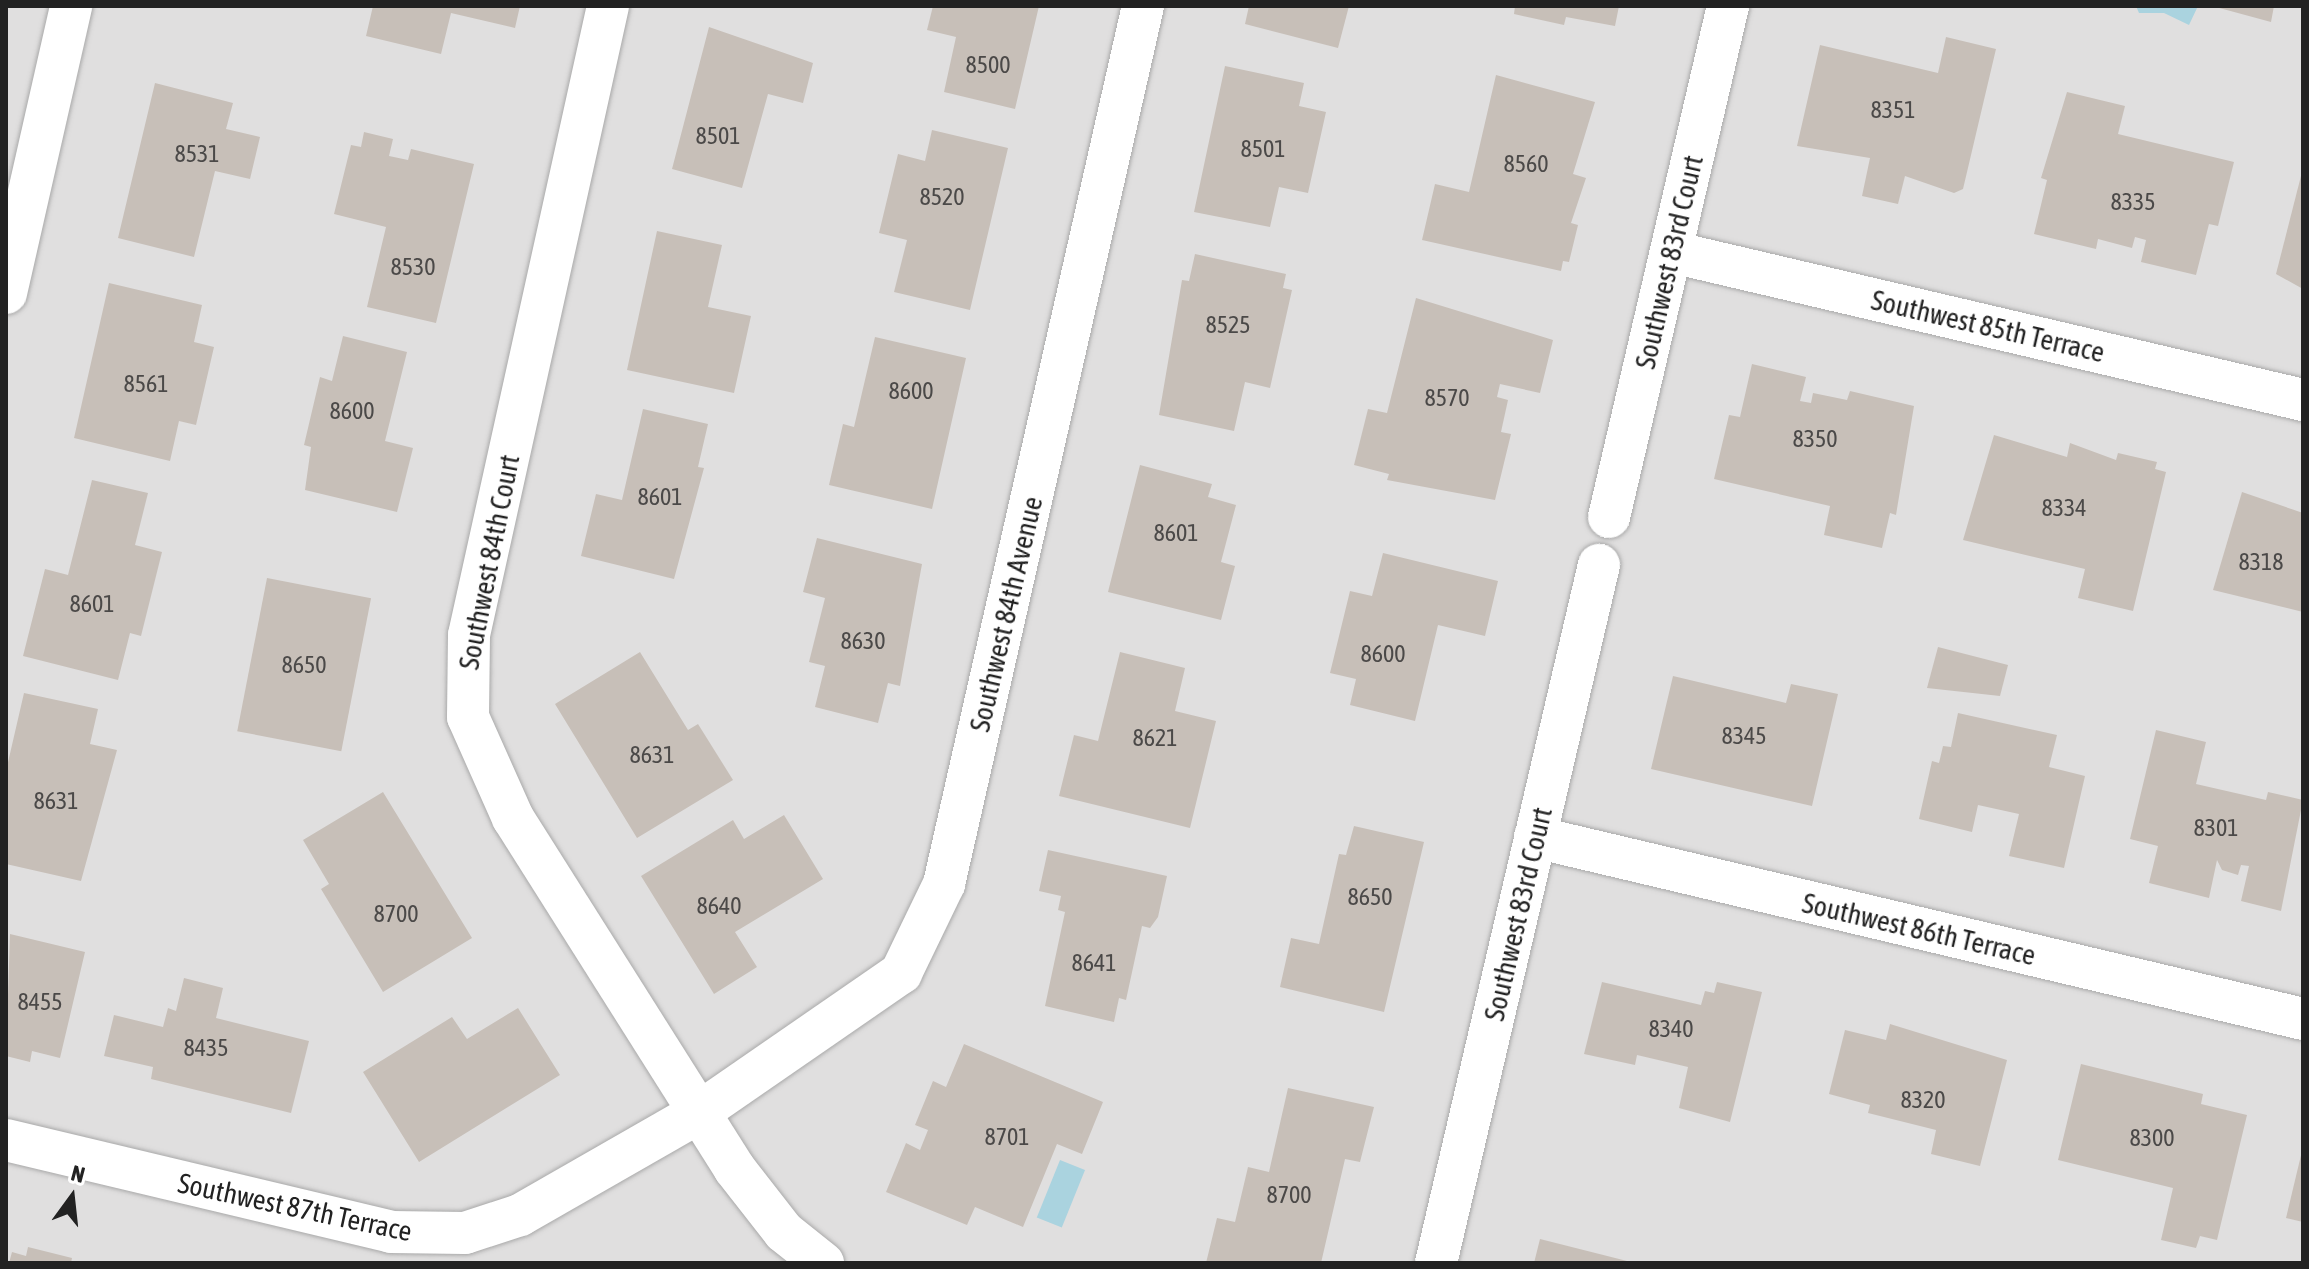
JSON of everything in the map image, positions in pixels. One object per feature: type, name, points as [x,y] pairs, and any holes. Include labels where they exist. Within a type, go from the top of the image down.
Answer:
[{"type":"street","points":[[6,293],[71,6]]},
{"type":"street","name":"Southwest 84th Court","points":[[608,6],[469,635],[468,717],[513,818],[698,1113]]},
{"type":"street","name":"Southwest 84th Avenue","points":[[698,1113],[901,973],[934,911],[1143,6]]},
{"type":"street","name":"Southwest 83rd Court","points":[[1609,517],[1728,6]]},
{"type":"street","name":"Southwest 85th Terrace","points":[[1672,252],[2303,400]]},
{"type":"street","name":"Southwest 83rd Court","points":[[1436,1263],[1599,565]]},
{"type":"street","name":"Southwest 86th Terrace","points":[[1535,837],[2303,1019]]},
{"type":"street","points":[[698,1113],[756,1201],[823,1263]]},
{"type":"street","name":"Southwest 87th Terrace","points":[[6,1140],[391,1232],[435,1235],[465,1233],[520,1215],[698,1113]]},
{"type":"shaded area","points":[[6,6],[2303,6],[2303,1263],[6,1263]]},
{"type":"water","points":[[2136,6],[2198,6],[2189,25],[2164,13],[2139,13]]},
{"type":"water","points":[[1060,1160],[1085,1170],[1062,1228],[1037,1217]]},
{"type":"building","points":[[373,6],[520,6],[515,28],[451,13],[441,54],[366,36]]},
{"type":"building","points":[[933,6],[1039,6],[1015,109],[944,92],[956,37],[927,30]]},
{"type":"building","points":[[1249,6],[1349,6],[1338,48],[1245,24]]},
{"type":"building","points":[[1515,6],[1619,6],[1615,26],[1566,17],[1564,25],[1514,14]]},
{"type":"building","points":[[2212,6],[2274,6],[2271,22]]},
{"type":"building","points":[[709,27],[813,63],[803,103],[768,94],[742,188],[672,169]]},
{"type":"building","points":[[1946,37],[1996,49],[1963,189],[1954,193],[1905,176],[1898,204],[1862,196],[1870,158],[1797,146],[1820,45],[1938,73]]},
{"type":"building","points":[[1225,66],[1304,83],[1299,106],[1326,112],[1308,193],[1279,187],[1270,227],[1194,212]]},
{"type":"building","points":[[1496,75],[1595,102],[1573,174],[1586,178],[1571,223],[1578,225],[1569,262],[1563,261],[1561,271],[1422,240],[1435,184],[1469,192]]},
{"type":"building","points":[[155,83],[233,103],[226,129],[260,137],[250,179],[215,171],[194,257],[118,238]]},
{"type":"building","points":[[2067,92],[2125,106],[2118,134],[2234,162],[2218,226],[2209,224],[2196,275],[2141,262],[2146,240],[2135,237],[2132,248],[2098,239],[2096,249],[2034,234],[2047,180],[2041,178]]},
{"type":"building","points":[[932,130],[1008,148],[970,310],[894,292],[907,240],[879,233],[898,154],[925,161]]},
{"type":"building","points":[[364,132],[393,139],[389,156],[408,160],[411,149],[474,164],[436,323],[367,307],[386,227],[334,214],[351,145],[361,147]]},
{"type":"building","points":[[2303,168],[2303,289],[2276,274]]},
{"type":"building","points":[[657,231],[722,245],[708,307],[751,316],[734,393],[627,370]]},
{"type":"building","points":[[1195,254],[1286,274],[1283,288],[1292,290],[1270,388],[1245,382],[1234,431],[1159,415],[1182,280],[1189,281]]},
{"type":"building","points":[[109,283],[202,305],[194,342],[214,347],[196,425],[179,421],[170,461],[74,438]]},
{"type":"building","points":[[1416,298],[1553,340],[1540,393],[1500,384],[1497,397],[1508,400],[1501,432],[1511,434],[1495,500],[1387,480],[1389,474],[1354,465],[1368,409],[1387,413]]},
{"type":"building","points":[[343,336],[407,352],[385,441],[413,448],[397,512],[305,490],[311,447],[304,445],[320,377],[332,381]]},
{"type":"building","points":[[875,337],[966,358],[932,509],[829,485],[843,424],[854,427]]},
{"type":"building","points":[[1752,364],[1806,377],[1800,401],[1811,403],[1813,393],[1847,400],[1850,391],[1914,406],[1896,515],[1890,513],[1882,548],[1824,535],[1830,506],[1714,479],[1729,415],[1740,417]]},
{"type":"building","points":[[643,409],[708,424],[698,467],[704,468],[674,579],[581,556],[596,494],[622,500]]},
{"type":"building","points":[[1994,435],[2067,457],[2070,443],[2116,460],[2118,453],[2157,462],[2155,469],[2166,472],[2133,611],[2078,598],[2085,569],[1963,540]]},
{"type":"building","points":[[1140,465],[1212,484],[1208,497],[1236,505],[1221,562],[1235,566],[1221,620],[1108,592]]},
{"type":"building","points":[[92,480],[148,493],[135,545],[162,552],[141,636],[130,633],[118,680],[23,656],[45,569],[68,575]]},
{"type":"building","points":[[2242,492],[2303,513],[2303,612],[2213,590]]},
{"type":"building","points":[[817,538],[922,564],[900,686],[888,683],[878,723],[815,707],[825,666],[809,662],[825,598],[803,592]]},
{"type":"building","points":[[1383,553],[1498,581],[1485,636],[1438,625],[1415,721],[1350,705],[1356,679],[1330,673],[1350,591],[1372,596]]},
{"type":"building","points":[[267,578],[371,598],[341,751],[237,731]]},
{"type":"building","points":[[1938,647],[2008,665],[2000,696],[1927,688]]},
{"type":"building","points":[[640,652],[688,730],[698,724],[733,780],[637,838],[555,704]]},
{"type":"building","points":[[1120,652],[1185,668],[1175,711],[1216,721],[1190,828],[1059,796],[1074,735],[1098,741]]},
{"type":"building","points":[[1673,676],[1786,703],[1791,684],[1838,694],[1812,806],[1651,769]]},
{"type":"building","points":[[24,693],[98,709],[90,744],[117,750],[81,881],[6,864],[6,771]]},
{"type":"building","points":[[1958,713],[2057,735],[2049,767],[2085,776],[2064,868],[2009,856],[2019,814],[1978,805],[1972,832],[1919,819],[1932,761],[1939,763],[1943,746],[1951,747]]},
{"type":"building","points":[[2156,730],[2206,742],[2196,784],[2266,800],[2268,792],[2303,800],[2281,911],[2241,901],[2249,866],[2241,865],[2238,875],[2222,870],[2217,860],[2209,898],[2149,883],[2158,846],[2130,839]]},
{"type":"building","points":[[383,792],[472,938],[383,992],[321,889],[329,884],[303,840]]},
{"type":"building","points":[[784,815],[823,879],[735,932],[757,967],[714,994],[641,876],[733,820],[744,839]]},
{"type":"building","points":[[1354,826],[1424,842],[1384,1012],[1280,987],[1291,938],[1319,944],[1339,854],[1346,855]]},
{"type":"building","points":[[1048,850],[1167,876],[1158,917],[1150,928],[1142,926],[1126,1000],[1119,998],[1114,1022],[1045,1006],[1065,912],[1058,910],[1061,896],[1039,891]]},
{"type":"building","points":[[10,934],[85,952],[60,1058],[32,1051],[30,1062],[6,1056]]},
{"type":"building","points":[[184,978],[223,988],[216,1018],[309,1041],[291,1113],[151,1079],[153,1067],[104,1056],[114,1015],[163,1027],[168,1008],[176,1011]]},
{"type":"building","points":[[1602,982],[1701,1005],[1705,991],[1714,993],[1717,982],[1762,992],[1730,1122],[1679,1108],[1688,1067],[1637,1055],[1635,1065],[1584,1054]]},
{"type":"building","points":[[518,1008],[560,1075],[419,1162],[363,1072],[452,1017],[467,1039]]},
{"type":"building","points":[[1890,1024],[2007,1060],[1980,1166],[1931,1154],[1936,1130],[1868,1113],[1870,1105],[1829,1094],[1845,1030],[1886,1040]]},
{"type":"building","points":[[964,1044],[1103,1102],[1082,1154],[1057,1144],[1023,1227],[975,1207],[967,1225],[886,1192],[906,1143],[920,1150],[928,1130],[915,1125],[933,1081],[946,1087]]},
{"type":"building","points":[[2081,1064],[2203,1094],[2201,1104],[2247,1115],[2217,1240],[2200,1236],[2196,1248],[2161,1240],[2173,1188],[2058,1160]]},
{"type":"building","points":[[1288,1088],[1374,1107],[1360,1162],[1345,1159],[1321,1263],[1206,1263],[1217,1218],[1235,1222],[1248,1167],[1269,1172]]},
{"type":"building","points":[[2303,1151],[2303,1222],[2286,1218]]},
{"type":"building","points":[[1540,1239],[1631,1262],[1631,1263],[1534,1263]]},
{"type":"building","points":[[28,1247],[72,1258],[71,1263],[9,1263],[12,1252],[26,1256]]}]
